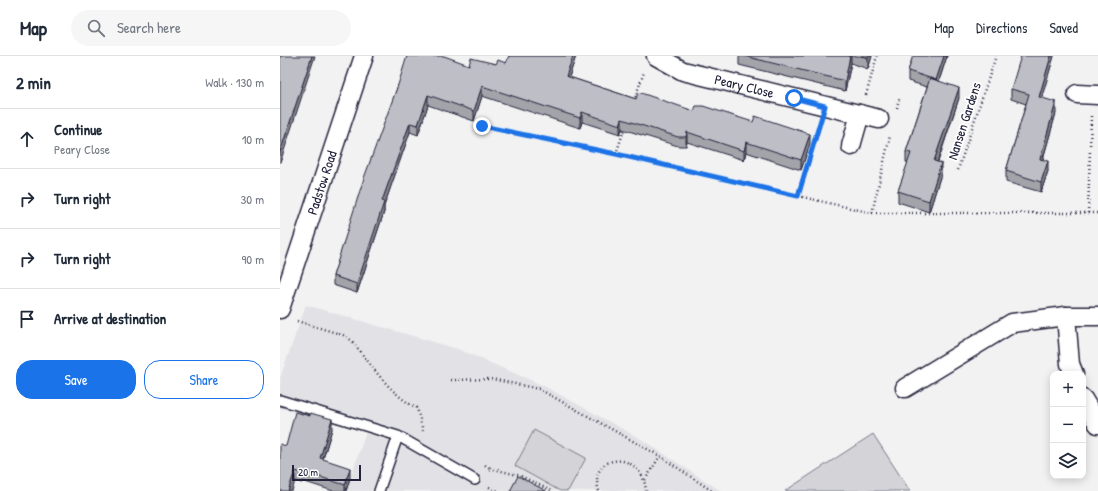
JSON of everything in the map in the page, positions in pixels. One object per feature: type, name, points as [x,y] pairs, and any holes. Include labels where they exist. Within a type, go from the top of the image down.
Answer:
[{"type":"street","name":"Padstow Road","points":[[280,309],[364,56]]},
{"type":"street","name":"Peary Close","points":[[651,61],[683,71],[888,121]]},
{"type":"street","points":[[851,146],[860,114]]},
{"type":"street","points":[[905,388],[1012,323],[1066,316],[1098,316]]},
{"type":"street","points":[[1066,316],[1070,364],[1073,371]]},
{"type":"street","points":[[1086,404],[1098,424]]},
{"type":"lane","points":[[280,400],[398,436],[475,480]]},
{"type":"lane","points":[[380,491],[398,436]]},
{"type":"path","points":[[868,86],[877,56]]},
{"type":"path","name":"Nansen Gardens","points":[[958,170],[996,56]]},
{"type":"path","points":[[632,108],[651,61]]},
{"type":"path","points":[[1088,213],[1089,94]]},
{"type":"path","points":[[872,214],[888,121],[899,99]]},
{"type":"path","points":[[798,196],[825,106]]},
{"type":"path","points":[[616,154],[626,123]]},
{"type":"path","points":[[482,126],[616,154],[872,214],[1098,213]]},
{"type":"path","points":[[295,321],[343,335],[351,340],[387,385],[405,402],[417,408],[422,430],[426,434]]},
{"type":"path","points":[[451,380],[492,379],[539,389],[660,456],[712,491]]},
{"type":"path","points":[[645,480],[660,456]]},
{"type":"path","points":[[595,491],[598,490],[598,477],[602,468],[609,461],[621,459],[631,464],[645,480],[646,491]]},
{"type":"path","points":[[483,464],[490,468],[521,476],[551,491]]},
{"type":"path","points":[[487,479],[490,468]]},
{"type":"shaded area","points":[[306,305],[458,349],[544,386],[641,439],[721,491],[346,491],[366,432],[280,408],[280,378]]},
{"type":"shaded area","points":[[534,430],[586,458],[568,491],[560,491],[515,466]]},
{"type":"shaded area","points":[[873,434],[910,491],[785,491]]},
{"type":"building","points":[[280,56],[312,56],[280,152]]},
{"type":"building","points":[[407,56],[444,56],[469,65],[471,58],[496,64],[498,60],[506,63],[509,56],[573,56],[566,76],[636,99],[638,92],[694,111],[696,106],[703,106],[753,122],[755,116],[810,134],[801,160],[746,142],[744,151],[687,132],[686,137],[678,137],[622,119],[620,125],[582,112],[580,118],[482,86],[474,111],[428,95],[418,125],[410,123],[382,201],[384,202],[357,284],[333,276],[364,178]]},
{"type":"building","points":[[744,56],[850,56],[845,81]]},
{"type":"building","points":[[913,56],[944,56],[936,80],[908,71]]},
{"type":"building","points":[[1021,56],[1051,56],[1039,97],[1056,102],[1040,159],[1048,161],[1041,182],[1006,171],[1029,94],[1011,89]]},
{"type":"building","points":[[930,78],[959,88],[934,161],[941,163],[929,201],[898,191],[911,153],[906,152]]},
{"type":"building","points":[[295,412],[310,416],[310,413],[332,419],[320,458],[350,468],[345,485],[302,471],[302,473],[295,471],[288,491],[280,491],[280,444],[286,446]]},
{"type":"building","points":[[518,476],[546,491],[510,491]]},
{"type":"route","points":[[482,126],[616,154],[798,196],[825,106],[794,98]]}]
